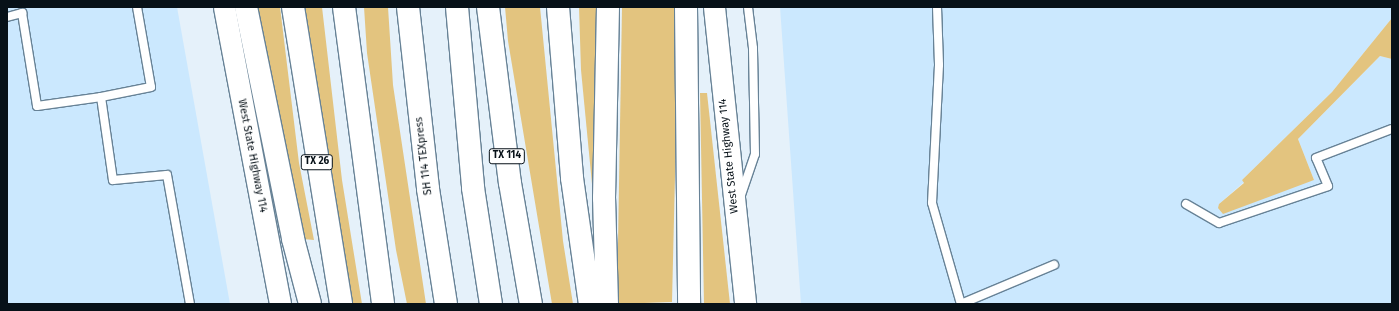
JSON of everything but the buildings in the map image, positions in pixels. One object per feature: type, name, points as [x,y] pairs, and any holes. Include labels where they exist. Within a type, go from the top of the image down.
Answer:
[{"type":"highway","points":[[246,7],[294,239],[310,304]]},
{"type":"highway","points":[[344,7],[383,304]]},
{"type":"highway","name":"SH 114 TEXpress","points":[[408,7],[428,189],[446,304]]},
{"type":"highway","points":[[457,7],[473,188],[491,304]]},
{"type":"highway","name":"TX 114","points":[[488,7],[510,183],[531,304]]},
{"type":"highway","points":[[558,7],[572,178],[590,304]]},
{"type":"highway","points":[[607,304],[604,198],[608,7]]},
{"type":"highway","points":[[686,7],[689,304]]},
{"type":"highway","name":"TX 26","points":[[294,13],[341,304]]},
{"type":"main road","name":"West State Highway 114","points":[[224,7],[280,304]]},
{"type":"main road","name":"West State Highway 114","points":[[714,7],[734,216],[745,304]]},
{"type":"lane","points":[[7,17],[22,13],[37,106],[101,97],[151,87],[137,7]]},
{"type":"lane","points":[[734,216],[755,154],[753,48],[748,7]]},
{"type":"lane","points":[[938,7],[939,65],[932,203],[961,304],[1054,265]]},
{"type":"lane","points":[[101,97],[114,180],[167,175],[190,304]]},
{"type":"lane","points":[[1186,204],[1219,223],[1328,186],[1316,158],[1392,129]]},
{"type":"shaded area","points":[[7,7],[177,7],[230,304],[7,304]]},
{"type":"shaded area","points":[[252,7],[280,7],[299,163],[314,240],[303,239]]},
{"type":"shaded area","points":[[305,7],[322,7],[342,180],[362,304],[352,304]]},
{"type":"shaded area","points":[[364,7],[388,7],[393,85],[426,304],[407,304],[396,250],[367,53]]},
{"type":"shaded area","points":[[505,7],[540,7],[563,241],[573,304],[552,304],[508,41]]},
{"type":"shaded area","points":[[579,7],[597,7],[596,152],[592,184],[581,70]]},
{"type":"shaded area","points":[[622,7],[675,7],[676,135],[672,302],[617,304]]},
{"type":"shaded area","points":[[780,7],[1392,7],[1392,18],[1332,92],[1242,180],[1244,182],[1219,204],[1314,180],[1298,139],[1380,56],[1392,59],[1392,304],[801,304]]},
{"type":"shaded area","points":[[1392,18],[1392,59],[1380,56],[1298,139],[1314,180],[1223,214],[1218,208],[1219,204],[1244,183],[1242,180],[1332,92]]},
{"type":"shaded area","points":[[700,93],[707,93],[730,304],[704,304]]}]
